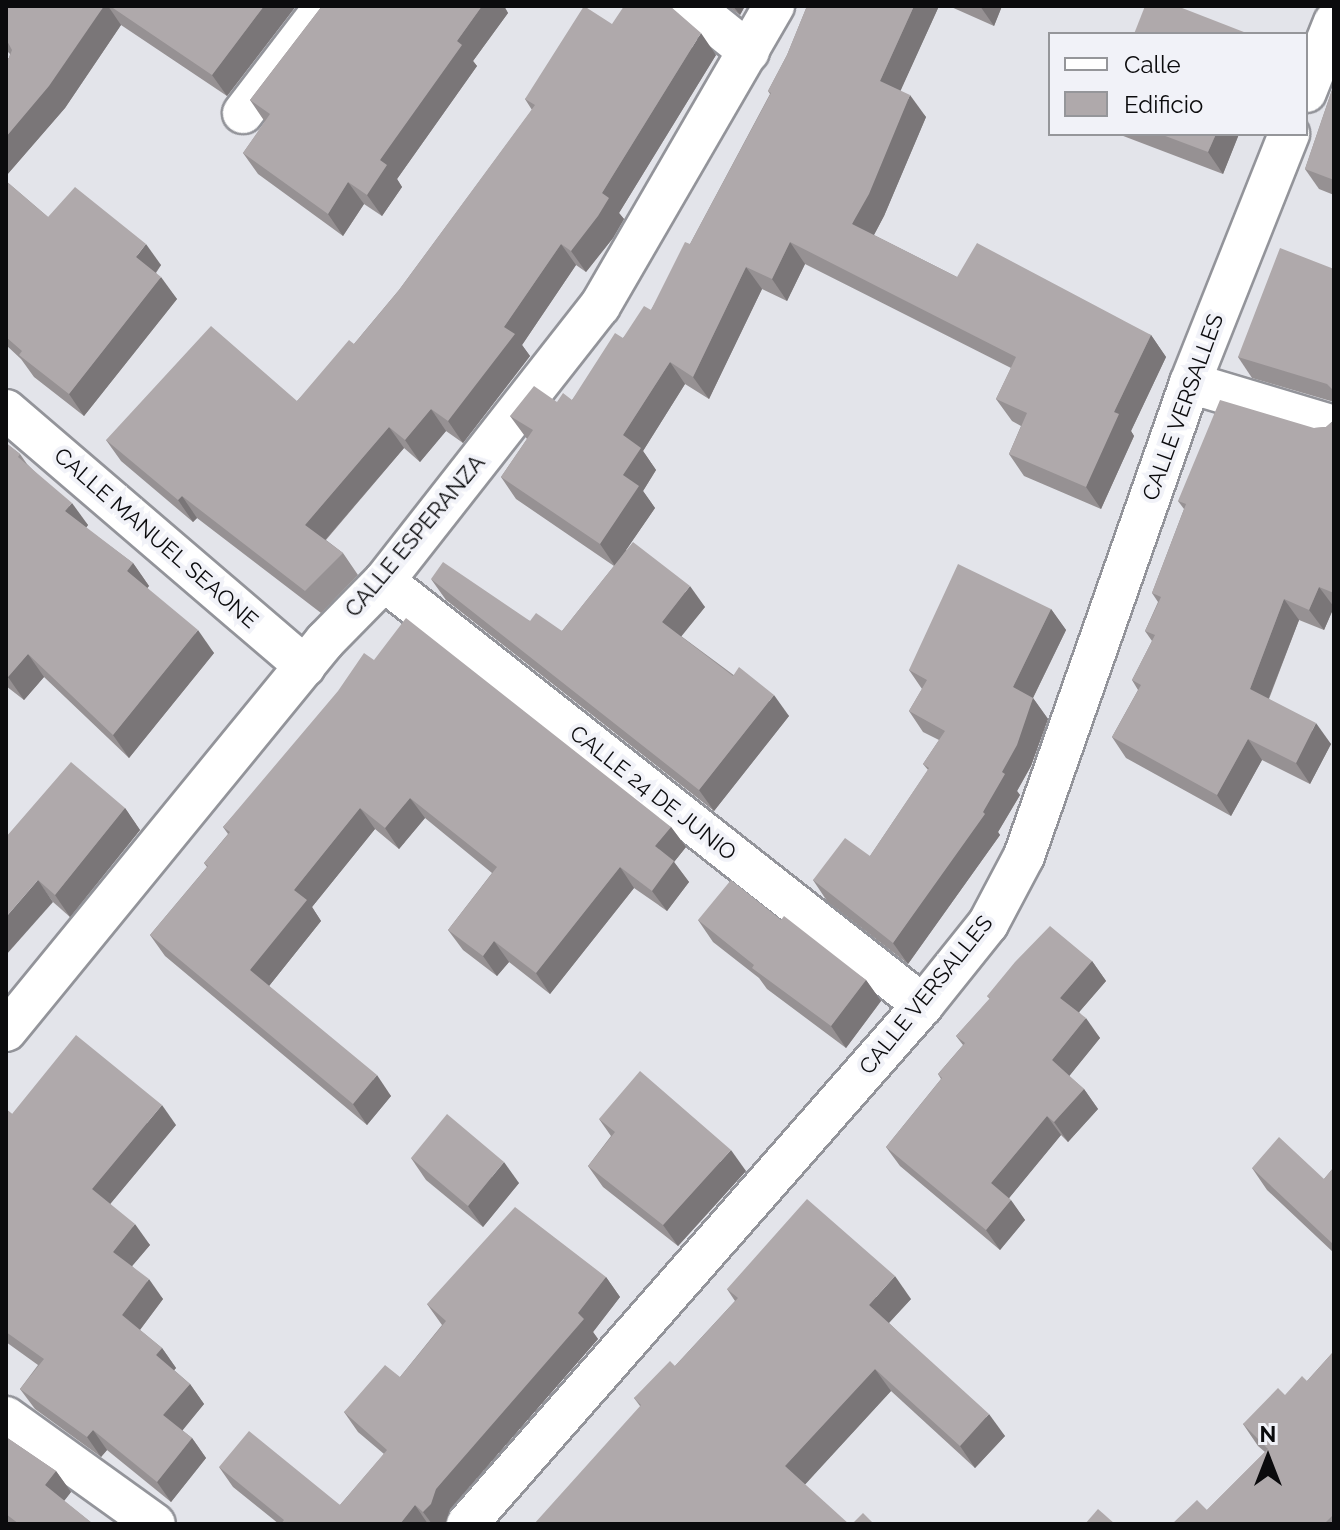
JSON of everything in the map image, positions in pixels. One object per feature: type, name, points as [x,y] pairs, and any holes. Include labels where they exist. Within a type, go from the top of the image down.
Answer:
[{"type":"street","points":[[243,113],[325,6]]},
{"type":"street","points":[[692,6],[749,52]]},
{"type":"street","name":"CALLE ESPERANZA","points":[[6,1031],[305,666],[384,581],[600,306],[774,6]]},
{"type":"street","points":[[1308,87],[1334,22]]},
{"type":"street","name":"CALLE VERSALLES","points":[[467,1524],[923,1005],[988,924],[1024,856],[1190,383],[1288,136]]},
{"type":"street","points":[[1190,383],[1334,426]]},
{"type":"street","name":"CALLE MANUEL SEAONE","points":[[6,410],[305,666]]},
{"type":"street","name":"CALLE 24 DE JUNIO","points":[[384,581],[923,1005]]},
{"type":"street","points":[[6,1417],[155,1524]]},
{"type":"building","points":[[6,6],[104,6],[49,86],[6,137],[6,59],[12,50],[6,39]]},
{"type":"building","points":[[110,6],[264,6],[212,75]]},
{"type":"building","points":[[322,6],[482,6],[457,41],[462,45],[380,160],[387,165],[367,195],[348,182],[328,214],[243,153],[270,114],[250,100]]},
{"type":"building","points":[[584,6],[612,24],[624,6],[670,6],[701,33],[602,193],[609,198],[598,216],[571,251],[561,244],[504,327],[515,334],[448,421],[431,409],[405,440],[389,427],[305,525],[343,553],[305,591],[182,496],[178,500],[106,440],[211,326],[297,401],[349,340],[354,344],[399,290],[535,105],[525,99]]},
{"type":"building","points":[[807,6],[914,6],[880,81],[910,95],[869,194],[852,224],[957,277],[977,243],[1151,335],[1114,412],[1119,414],[1086,487],[1009,454],[1027,413],[996,399],[1016,357],[790,242],[772,279],[746,267],[693,377],[670,362],[623,435],[641,448],[623,475],[639,486],[600,544],[501,477],[533,430],[510,416],[534,386],[557,402],[563,393],[572,400],[615,333],[623,338],[644,306],[651,310],[685,242],[690,244],[771,93],[768,91]]},
{"type":"building","points":[[1145,6],[1177,6],[1244,32],[1135,32]]},
{"type":"building","points":[[1334,84],[1334,180],[1305,169]]},
{"type":"building","points":[[1165,136],[1215,136],[1208,152]]},
{"type":"building","points":[[6,181],[48,217],[75,187],[146,244],[136,257],[161,277],[69,394],[19,355],[22,351],[6,337]]},
{"type":"building","points":[[1280,248],[1334,269],[1334,391],[1327,384],[1238,357]]},
{"type":"building","points":[[1220,400],[1314,428],[1326,427],[1334,420],[1334,593],[1319,587],[1309,610],[1284,599],[1250,689],[1316,723],[1296,763],[1248,739],[1217,795],[1112,737],[1141,685],[1132,680],[1155,635],[1145,631],[1161,597],[1152,593],[1186,504],[1178,501]]},
{"type":"building","points":[[6,443],[72,503],[65,511],[133,563],[127,571],[198,630],[113,735],[28,654],[6,676]]},
{"type":"building","points":[[633,542],[690,586],[662,622],[733,676],[739,667],[774,695],[699,790],[431,579],[443,562],[530,621],[536,613],[562,631]]},
{"type":"building","points":[[958,564],[1051,609],[1013,687],[1033,698],[1017,745],[1002,772],[1005,774],[983,812],[985,814],[893,943],[813,880],[845,838],[870,856],[929,768],[923,764],[945,731],[909,711],[927,680],[909,670]]},
{"type":"building","points":[[406,618],[671,827],[655,846],[674,861],[652,891],[620,867],[536,973],[494,941],[483,956],[448,930],[497,867],[410,798],[385,828],[360,808],[294,890],[307,900],[250,970],[377,1075],[353,1104],[150,935],[208,866],[204,863],[230,832],[223,827],[338,691],[364,653],[374,660]]},
{"type":"building","points":[[71,762],[125,808],[55,895],[38,880],[6,917],[6,837]]},
{"type":"building","points":[[731,880],[781,920],[784,916],[866,980],[831,1026],[752,968],[754,965],[698,920]]},
{"type":"building","points":[[1050,926],[1092,961],[1060,998],[1086,1018],[1052,1060],[1084,1089],[1054,1122],[1047,1116],[991,1183],[1011,1200],[986,1230],[886,1147],[942,1078],[938,1074],[965,1043],[956,1036],[990,998],[987,996],[1015,962]]},
{"type":"building","points":[[76,1035],[162,1105],[92,1189],[135,1224],[113,1252],[149,1279],[122,1315],[162,1348],[156,1355],[190,1384],[163,1415],[192,1438],[157,1482],[93,1430],[87,1437],[20,1389],[44,1359],[6,1332],[6,1109],[12,1114]]},
{"type":"building","points":[[640,1071],[731,1150],[663,1225],[588,1166],[615,1132],[599,1119]]},
{"type":"building","points":[[447,1114],[504,1162],[468,1206],[411,1158]]},
{"type":"building","points":[[1279,1137],[1324,1179],[1334,1167],[1334,1245],[1252,1168]]},
{"type":"building","points":[[807,1199],[895,1276],[869,1305],[989,1414],[960,1446],[875,1369],[785,1466],[849,1524],[534,1524],[641,1405],[634,1398],[670,1361],[675,1366],[738,1298],[727,1289]]},
{"type":"building","points":[[515,1207],[606,1277],[578,1313],[584,1319],[436,1489],[431,1504],[423,1512],[415,1505],[400,1524],[281,1524],[284,1520],[219,1467],[249,1431],[340,1505],[387,1450],[344,1412],[385,1365],[400,1377],[446,1321],[427,1304]]},
{"type":"building","points":[[1334,1351],[1334,1514],[1324,1524],[1172,1524],[1197,1500],[1207,1510],[1268,1449],[1243,1424],[1278,1388],[1285,1395],[1302,1376],[1307,1381]]},
{"type":"building","points":[[6,1437],[56,1471],[45,1485],[91,1524],[19,1524],[6,1514]]},
{"type":"building","points":[[1098,1509],[1115,1524],[1085,1524]]},
{"type":"building","points":[[863,1513],[874,1524],[852,1524]]}]
